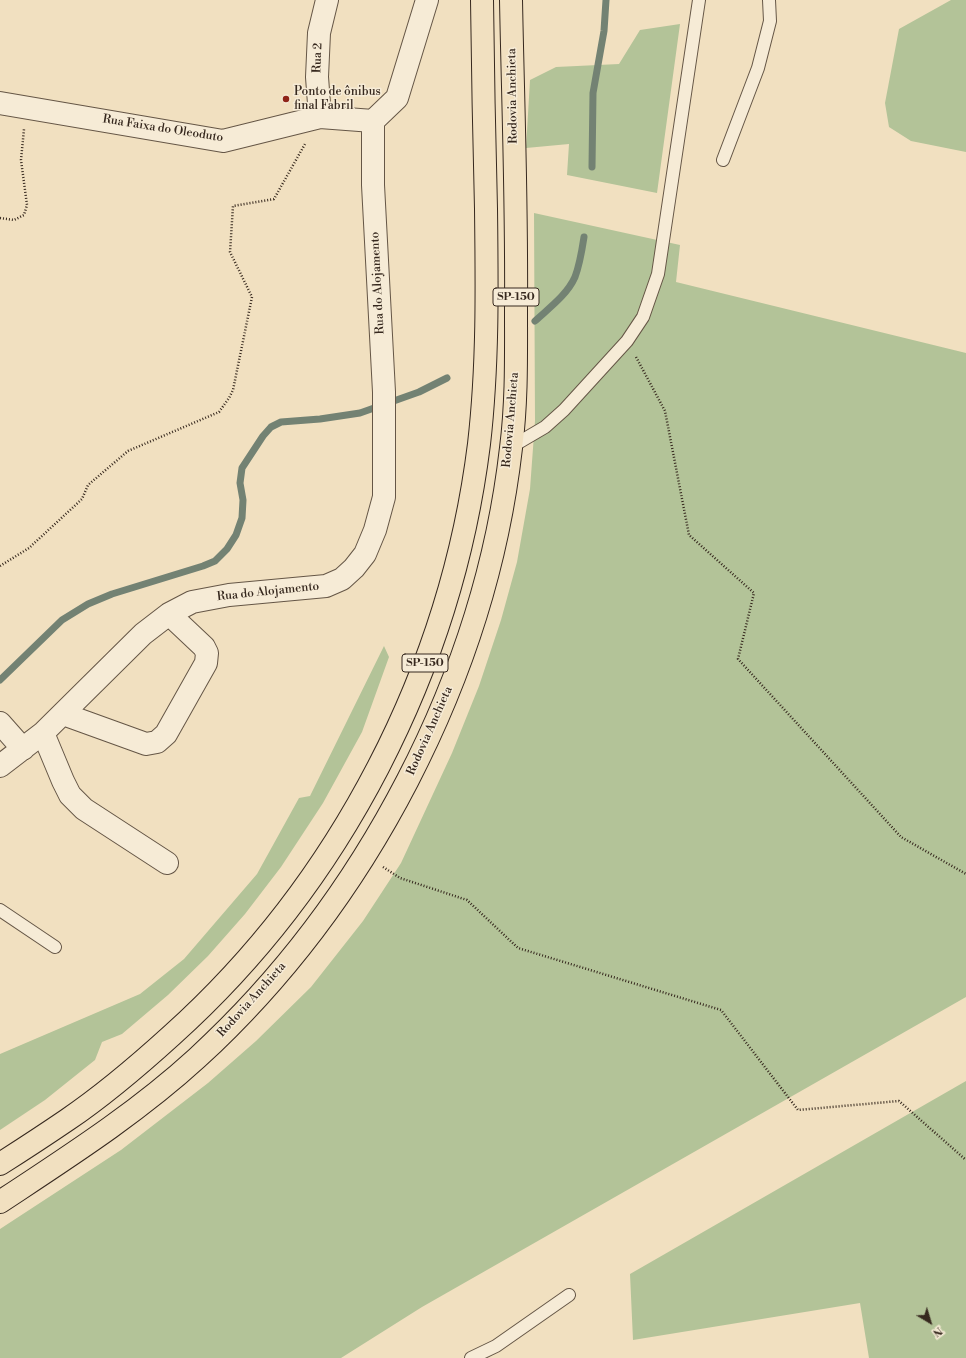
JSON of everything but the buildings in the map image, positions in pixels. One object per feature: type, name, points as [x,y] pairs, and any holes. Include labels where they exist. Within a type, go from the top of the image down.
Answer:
[{"type":"highway","name":"SP-150","points":[[0,1164],[70,1118],[141,1062],[190,1018],[255,950],[312,876],[338,838],[384,756],[407,706],[438,626],[451,581],[463,536],[479,444],[484,386],[487,271],[482,0]]},
{"type":"highway","name":"Rodovia Anchieta","points":[[0,1202],[89,1144],[157,1093],[214,1042],[246,1009],[309,935],[338,896],[365,855],[413,771],[439,714],[467,643],[483,590],[494,546],[511,448],[515,383],[516,268],[511,0]]},
{"type":"street","name":"Rua 2","points":[[320,117],[317,77],[319,33],[327,0]]},
{"type":"street","points":[[373,121],[397,98],[427,0]]},
{"type":"street","name":"Rua Faixa do Oleoduto","points":[[0,103],[26,106],[223,141],[320,117],[373,121]]},
{"type":"street","name":"Rua do Alojamento","points":[[0,766],[43,733],[143,634],[169,614],[192,602],[229,595],[326,586],[342,579],[354,568],[365,554],[375,530],[384,497],[384,392],[373,185],[373,121]]},
{"type":"street","points":[[63,714],[146,744],[157,742],[166,734],[206,663],[207,654],[204,647],[169,614]]},
{"type":"street","points":[[0,724],[23,749]]},
{"type":"street","points":[[43,733],[70,795],[84,809],[167,864]]},
{"type":"lane","points":[[511,448],[545,427],[564,410],[627,341],[643,317],[658,274],[699,0]]},
{"type":"lane","points":[[723,160],[758,68],[770,21],[769,0]]},
{"type":"lane","points":[[0,910],[55,947]]},
{"type":"lane","points":[[471,1358],[496,1346],[569,1295]]},
{"type":"path","points":[[0,218],[14,220],[24,215],[27,205],[21,160],[26,106]]},
{"type":"path","points":[[0,566],[29,548],[82,500],[88,485],[128,451],[219,412],[229,398],[233,390],[252,297],[230,252],[233,206],[274,199],[320,117]]},
{"type":"path","points":[[627,341],[665,411],[689,535],[754,593],[738,659],[901,837],[966,874]]},
{"type":"path","points":[[365,855],[400,878],[467,900],[518,948],[721,1010],[798,1110],[899,1101],[966,1160]]},
{"type":"green space","points":[[951,0],[966,0],[966,152],[911,141],[889,127],[885,103],[899,29]]},
{"type":"green space","points":[[680,24],[657,193],[567,175],[569,144],[526,148],[530,80],[556,67],[619,64],[640,30]]},
{"type":"green space","points":[[534,213],[680,245],[676,282],[966,353],[966,997],[422,1307],[341,1358],[0,1358],[0,1229],[121,1150],[208,1083],[256,1041],[311,987],[363,921],[401,863],[452,753],[479,686],[501,620],[517,562],[530,489],[535,421]]},
{"type":"green space","points":[[384,646],[389,657],[362,732],[323,803],[281,867],[245,914],[208,956],[168,995],[122,1034],[102,1042],[95,1060],[45,1100],[0,1130],[0,1054],[140,994],[184,959],[257,874],[299,798],[310,796]]},
{"type":"green space","points":[[966,1081],[966,1358],[869,1358],[860,1303],[633,1340],[630,1274]]},
{"type":"waterway","points":[[592,167],[593,93],[604,31],[606,0]]},
{"type":"waterway","points":[[535,321],[557,301],[572,284],[581,257],[584,237]]},
{"type":"waterway","points":[[0,680],[62,620],[88,604],[112,594],[215,561],[227,549],[236,535],[242,518],[243,500],[240,483],[242,468],[263,436],[271,427],[281,422],[320,419],[360,413],[419,392],[447,378]]},
{"type":"place","name":"Ponto de ônibus final Fabril","points":[[286,99]]}]
